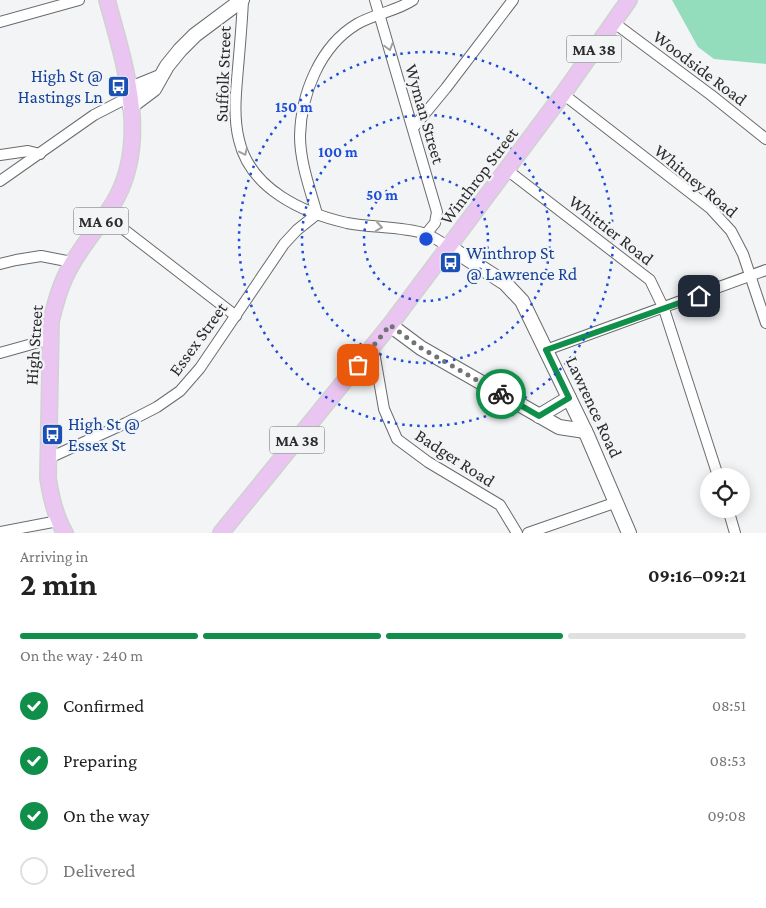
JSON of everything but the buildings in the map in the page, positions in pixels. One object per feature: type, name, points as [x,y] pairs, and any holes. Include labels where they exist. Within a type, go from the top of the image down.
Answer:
[{"type":"main road","name":"High Street","points":[[62,527],[52,500],[48,459],[51,321],[56,300],[72,262],[116,199],[124,182],[129,163],[132,126],[129,98],[122,54],[107,0]]},
{"type":"main road","name":"Winthrop Street","points":[[221,533],[390,325],[563,94],[626,2]]},
{"type":"street","points":[[0,22],[79,0]]},
{"type":"street","points":[[0,181],[94,115],[129,98],[154,89],[160,77],[180,50],[195,35],[243,0]]},
{"type":"street","name":"Suffolk Street","points":[[243,0],[236,126],[239,142],[257,176],[277,194],[317,214],[348,223],[426,234],[449,247]]},
{"type":"street","name":"Wyman Street","points":[[375,0],[437,212],[435,223],[426,234]]},
{"type":"street","points":[[317,214],[303,158],[300,136],[307,90],[321,62],[335,41],[356,25],[413,0]]},
{"type":"street","points":[[413,128],[513,0]]},
{"type":"street","name":"Woodside Road","points":[[613,22],[711,95],[766,139]]},
{"type":"street","name":"Whitney Road","points":[[563,94],[710,208],[731,231],[743,254],[766,323]]},
{"type":"street","points":[[0,155],[28,151],[40,154]]},
{"type":"street","name":"Whittier Road","points":[[507,170],[650,280],[664,309],[715,468]]},
{"type":"street","name":"Essex Street","points":[[48,459],[157,407],[180,391],[200,368],[284,244],[317,214]]},
{"type":"street","points":[[105,215],[236,316]]},
{"type":"street","name":"Lawrence Road","points":[[449,247],[505,283],[522,301],[585,431],[630,533]]},
{"type":"street","points":[[0,264],[41,256],[72,262]]},
{"type":"street","points":[[546,350],[664,309],[766,270]]},
{"type":"street","points":[[390,325],[421,348],[559,427],[585,431]]},
{"type":"street","points":[[0,352],[50,339]]},
{"type":"street","name":"Badger Road","points":[[373,346],[384,409],[397,439],[428,462],[500,506],[518,533]]},
{"type":"street","points":[[539,416],[569,398]]},
{"type":"street","points":[[528,533],[617,502]]},
{"type":"street","points":[[731,518],[735,533]]},
{"type":"street","points":[[0,532],[62,527]]},
{"type":"green space","points":[[672,0],[766,0],[766,64],[714,59],[698,47]]},
{"type":"way so far","points":[[358,365],[390,325],[421,348],[501,394]]},
{"type":"place","name":"High St @ Hastings Ln","points":[[119,86]]},
{"type":"place","name":"Winthrop St @ Lawrence Rd","points":[[450,263]]},
{"type":"place","name":"High St @ Essex St","points":[[52,434]]},
{"type":"route","points":[[501,394],[539,416],[569,398],[546,350],[699,296]]}]
